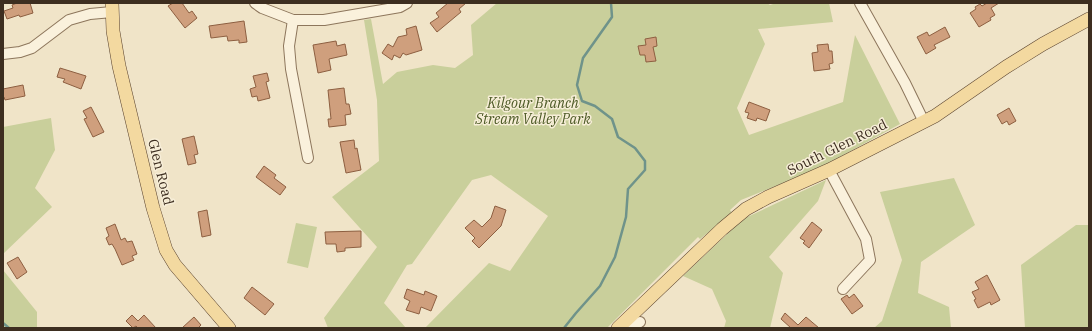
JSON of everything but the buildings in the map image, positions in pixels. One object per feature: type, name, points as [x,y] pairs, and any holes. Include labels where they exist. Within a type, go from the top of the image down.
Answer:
[{"type":"main road","name":"Glen Road","points":[[112,7],[113,31],[119,66],[153,208],[166,250],[175,265],[229,328]]},
{"type":"main road","name":"South Glen Road","points":[[622,324],[722,229],[746,210],[768,197],[829,170],[944,111],[1026,55],[1089,19]]},
{"type":"street","points":[[255,3],[262,8],[293,20],[324,20],[400,7],[407,3]]},
{"type":"street","points":[[860,3],[905,83],[924,122]]},
{"type":"street","points":[[3,54],[20,52],[32,48],[69,20],[112,7]]},
{"type":"street","points":[[293,20],[289,46],[291,69],[308,158]]},
{"type":"street","points":[[829,170],[866,239],[870,260],[842,289]]},
{"type":"street","points":[[622,324],[632,325],[640,322]]},
{"type":"green space","name":"Kilgour Branch Stream Valley Park","points":[[497,3],[767,3],[770,5],[776,3],[829,3],[833,22],[758,29],[765,44],[737,108],[749,135],[843,102],[855,35],[900,124],[816,170],[741,200],[730,210],[732,213],[700,239],[698,237],[607,328],[425,328],[489,263],[510,271],[548,216],[491,175],[472,180],[412,264],[407,265],[384,303],[406,328],[328,328],[324,318],[377,247],[332,197],[379,161],[377,100],[364,20],[371,19],[383,84],[397,72],[433,65],[455,68],[473,55],[471,25]]},
{"type":"green space","points":[[51,118],[55,150],[35,188],[52,207],[3,254],[3,127]]},
{"type":"green space","points":[[954,178],[975,225],[921,262],[918,293],[949,307],[951,328],[874,328],[882,321],[902,260],[880,192]]},
{"type":"green space","points":[[826,180],[818,201],[769,257],[783,273],[770,328],[724,328],[726,321],[712,289],[683,276],[743,219]]},
{"type":"green space","points":[[296,223],[317,227],[308,268],[287,263]]},
{"type":"green space","points":[[1076,225],[1089,225],[1089,328],[1025,328],[1021,265]]},
{"type":"green space","points":[[3,270],[37,312],[37,328],[3,328]]},
{"type":"waterway","points":[[564,328],[600,286],[615,257],[626,217],[628,189],[645,170],[645,161],[635,148],[618,137],[612,119],[595,106],[582,101],[577,85],[583,58],[612,17],[611,3]]},
{"type":"waterway","points":[[3,323],[9,328]]}]
